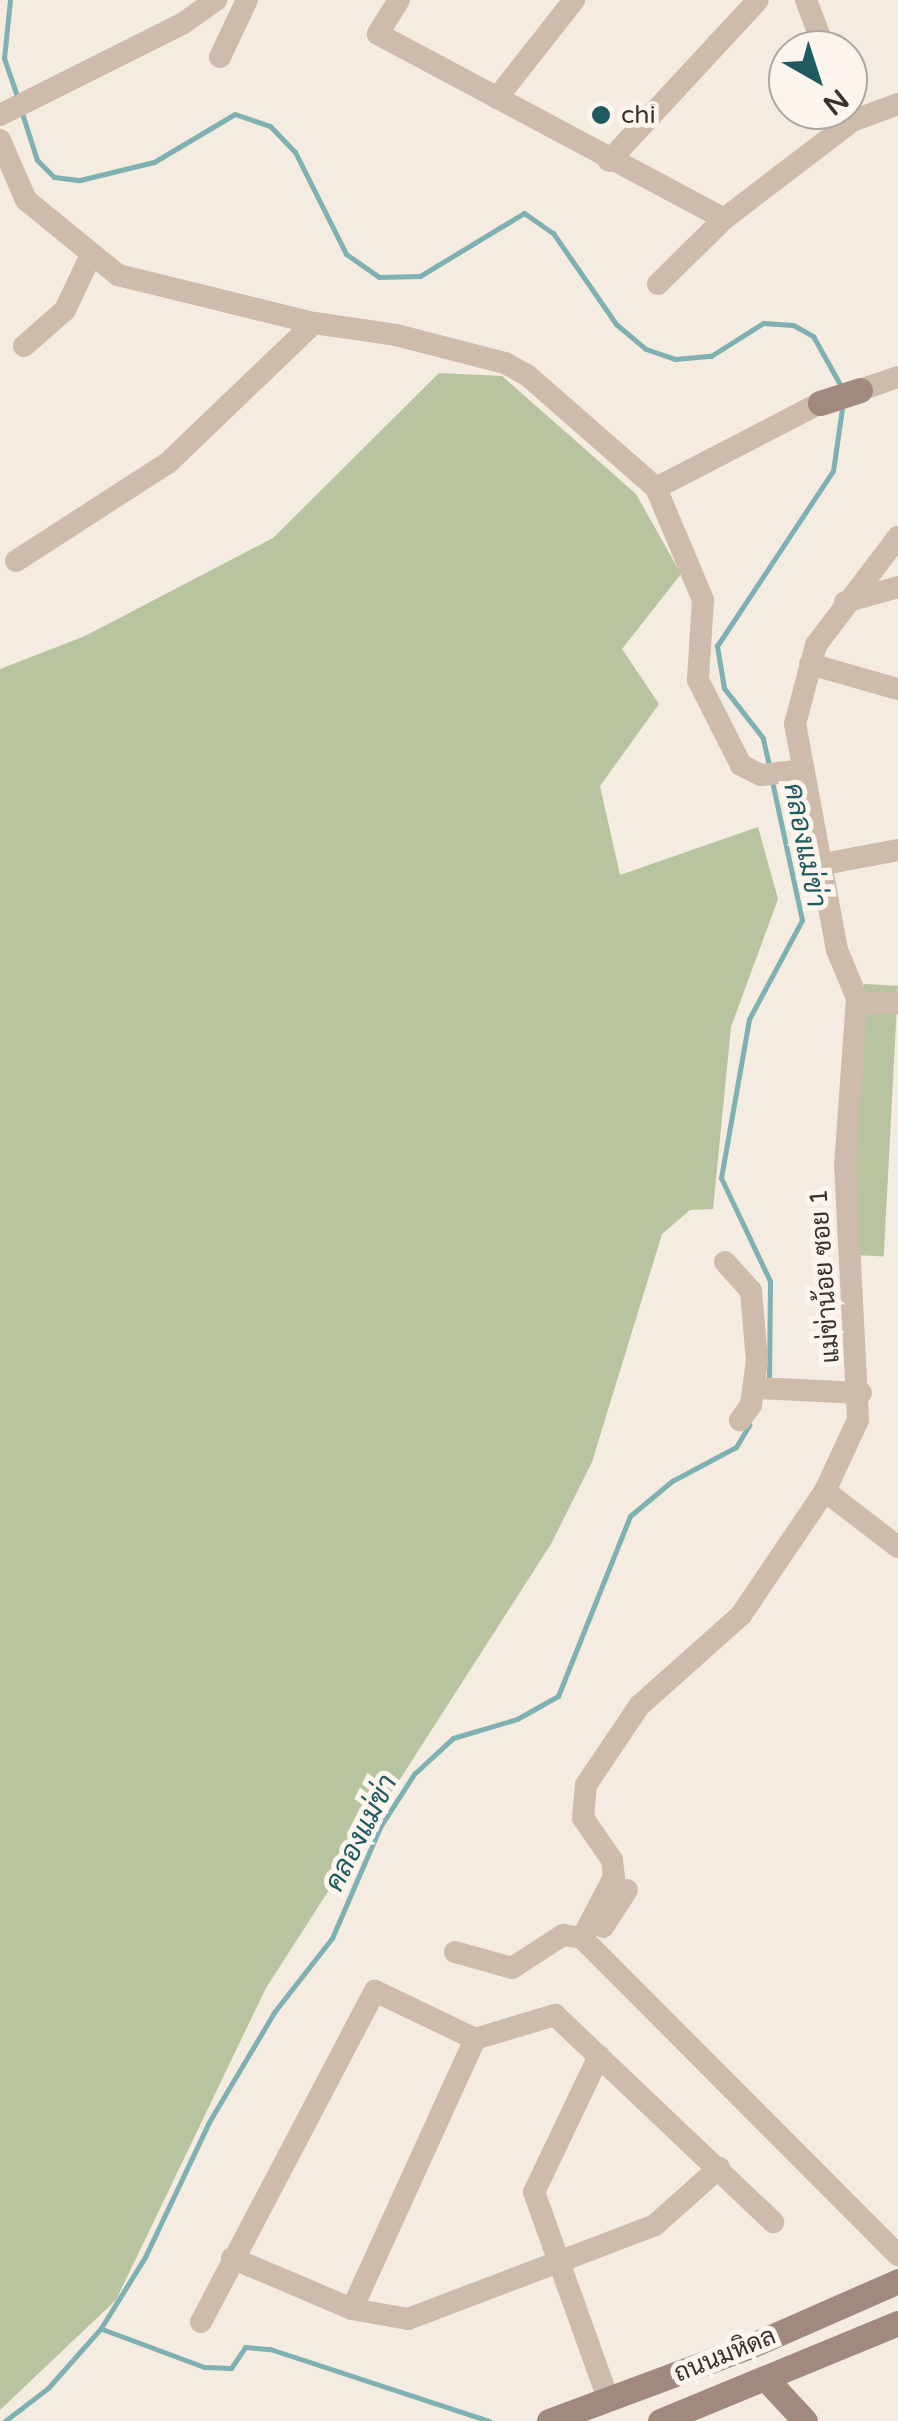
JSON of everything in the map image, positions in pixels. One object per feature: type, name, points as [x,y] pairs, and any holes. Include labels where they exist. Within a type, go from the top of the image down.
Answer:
[{"type":"main road","points":[[820,403],[860,390]]},
{"type":"main road","name":"ถนนมหิดล","points":[[549,2421],[898,2281]]},
{"type":"main road","name":"ถนนมหิดล","points":[[660,2421],[898,2324]]},
{"type":"main road","points":[[768,2380],[805,2421]]},
{"type":"street","points":[[3,114],[182,24],[216,0]]},
{"type":"street","points":[[220,57],[246,0]]},
{"type":"street","points":[[399,0],[378,34],[609,161],[724,219]]},
{"type":"street","points":[[498,98],[574,0]]},
{"type":"street","points":[[609,161],[758,0]]},
{"type":"street","points":[[806,0],[817,30]]},
{"type":"street","points":[[868,112],[898,104]]},
{"type":"street","points":[[658,284],[724,219],[833,130]]},
{"type":"street","points":[[0,140],[26,200],[90,258],[118,275],[314,323],[505,362],[656,488],[703,600],[698,680],[741,765],[761,775],[804,770]]},
{"type":"street","points":[[24,346],[65,310],[90,258]]},
{"type":"street","points":[[16,561],[169,462],[314,323]]},
{"type":"street","points":[[860,390],[898,378]]},
{"type":"street","points":[[656,488],[820,403]]},
{"type":"street","name":"แม่ข่าน้อย ซอย 1","points":[[586,1942],[614,1877],[612,1860],[583,1818],[586,1785],[638,1706],[740,1614],[846,1454],[861,1393],[845,1166],[857,1003],[837,950],[818,865],[795,724],[810,664],[845,602],[898,536]]},
{"type":"street","points":[[845,602],[898,587]]},
{"type":"street","points":[[810,664],[898,689]]},
{"type":"street","points":[[818,865],[898,850]]},
{"type":"street","points":[[857,1003],[898,1003]]},
{"type":"street","points":[[725,1262],[751,1291],[765,1388],[740,1420]]},
{"type":"street","points":[[765,1388],[861,1393]]},
{"type":"street","points":[[825,1491],[898,1547]]},
{"type":"street","points":[[586,1942],[627,1890]]},
{"type":"street","points":[[455,1952],[512,1968],[563,1935],[586,1942],[898,2255]]},
{"type":"street","points":[[201,2322],[375,1991],[475,2039],[555,2014],[773,2222]]},
{"type":"street","points":[[352,2308],[475,2039]]},
{"type":"street","points":[[599,2056],[534,2192],[556,2264],[608,2400]]},
{"type":"street","points":[[232,2258],[352,2308],[408,2319],[655,2224],[718,2168]]},
{"type":"green space","points":[[439,373],[502,376],[636,494],[681,574],[622,649],[659,704],[600,786],[620,875],[758,827],[778,899],[731,1027],[713,1209],[690,1210],[662,1234],[592,1462],[551,1544],[266,1988],[116,2300],[0,2410],[0,669],[85,636],[273,538]]},
{"type":"green space","points":[[864,984],[898,986],[884,1256],[850,1255]]},
{"type":"waterway","name":"คลองแม่ข่า","points":[[10,0],[4,58],[18,99]]},
{"type":"waterway","name":"คลองแม่ข่า","points":[[21,110],[37,160],[54,177],[80,180],[154,162],[235,114],[270,126],[295,152],[346,254],[379,277],[420,276],[524,213],[553,233],[616,324],[646,349],[675,359],[711,356],[763,323],[793,325],[813,336],[841,386]]},
{"type":"waterway","name":"คลองแม่ข่า","points":[[769,765],[763,738],[724,688],[717,646],[833,471],[843,402]]},
{"type":"waterway","name":"คลองแม่ข่า","points":[[769,1380],[770,1281],[721,1178],[749,1019],[802,920],[772,781]]},
{"type":"waterway","name":"คลองแม่ข่า","points":[[5,2421],[48,2388],[101,2328],[145,2257],[209,2122],[275,2011],[332,1938],[380,1827],[414,1774],[453,1738],[517,1719],[558,1696],[630,1516],[672,1481],[736,1447],[749,1425]]},
{"type":"waterway","points":[[102,2329],[204,2367],[231,2368],[245,2347],[270,2349],[489,2421]]},
{"type":"place","name":"chi","points":[[601,115]]}]
